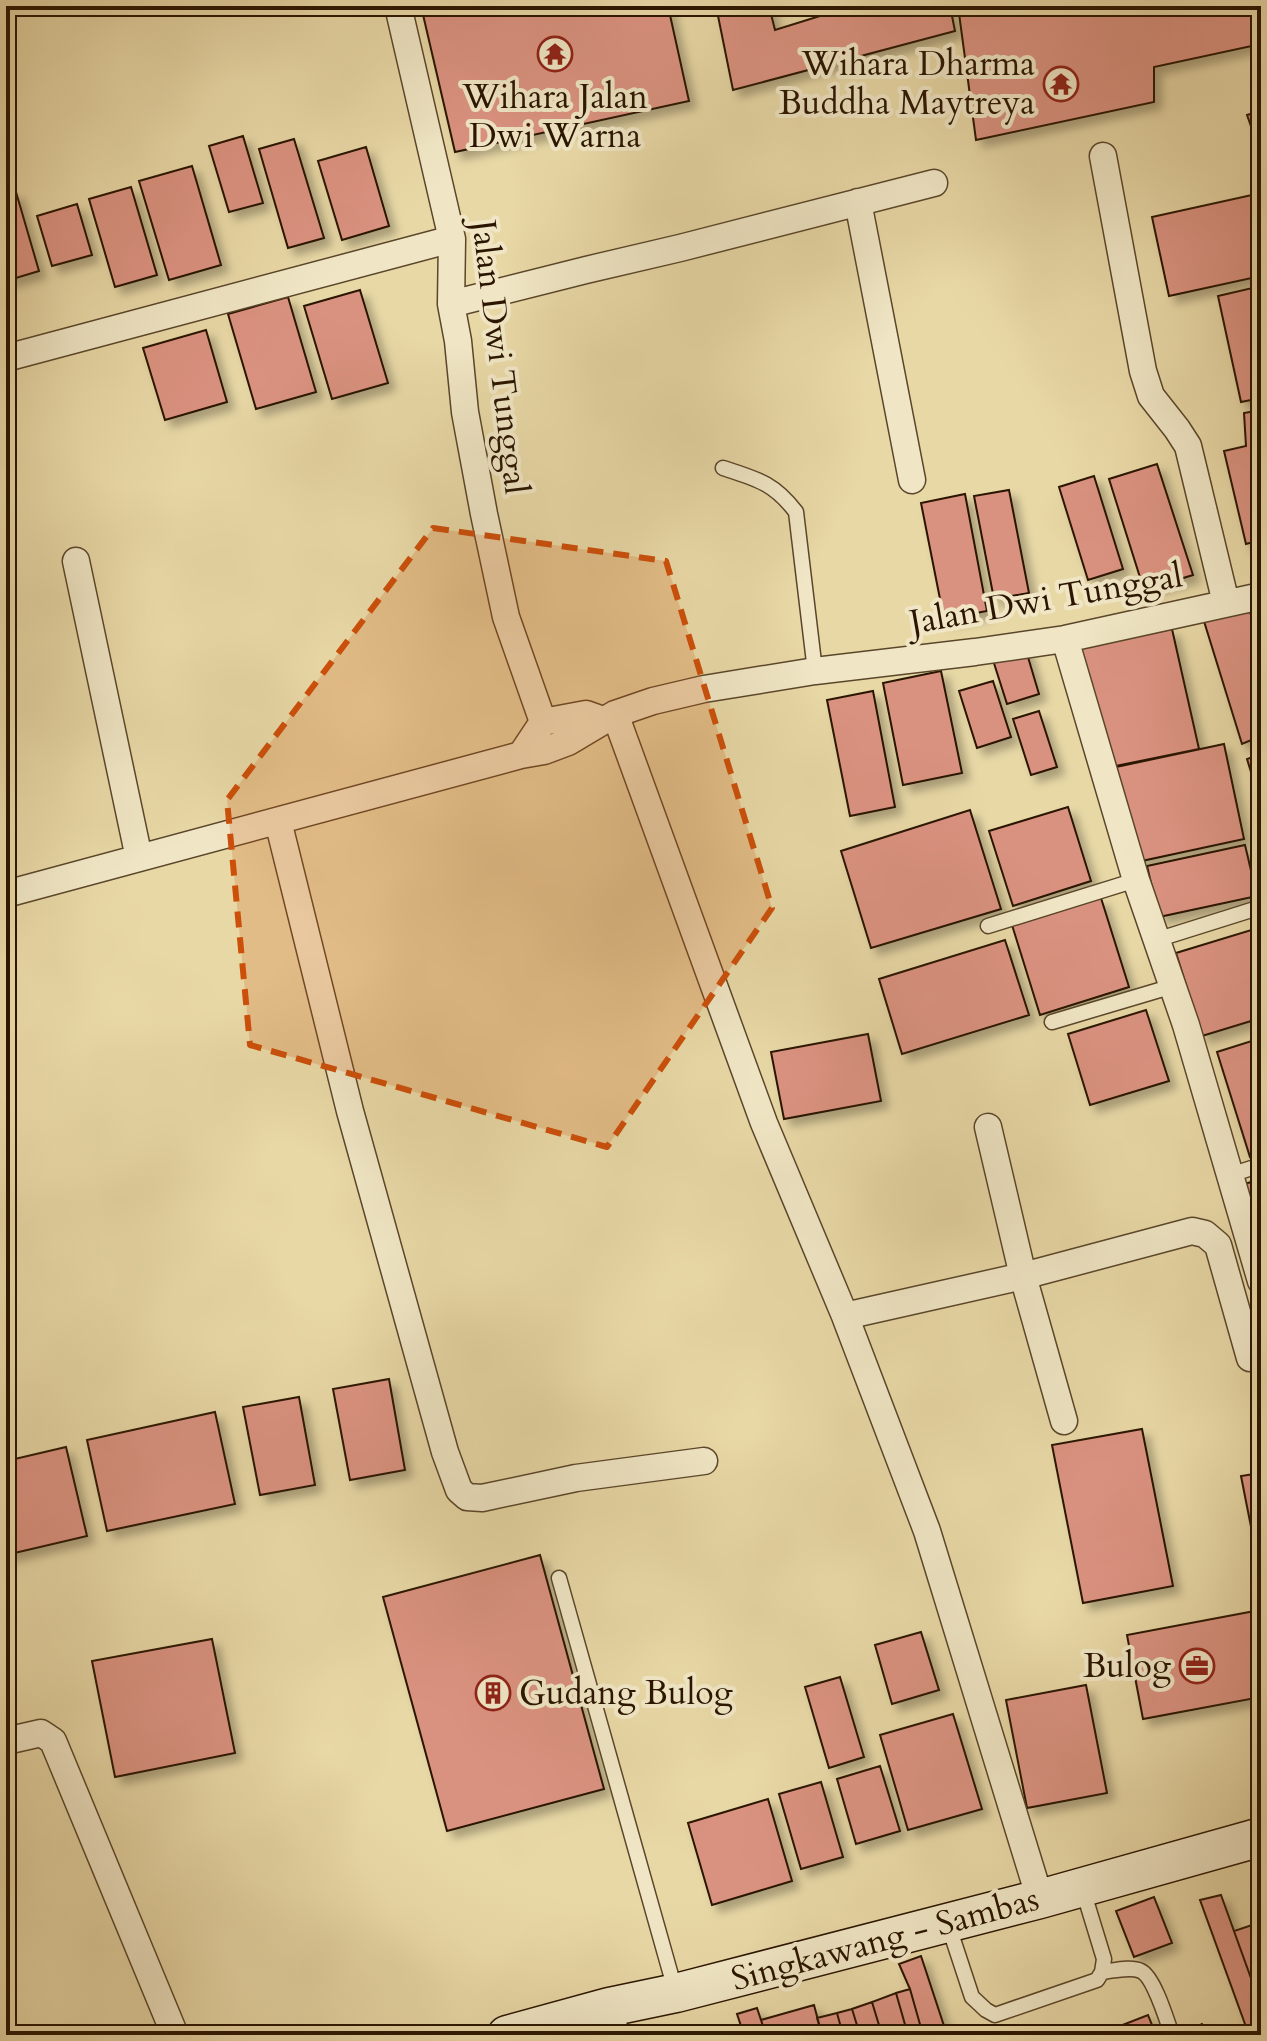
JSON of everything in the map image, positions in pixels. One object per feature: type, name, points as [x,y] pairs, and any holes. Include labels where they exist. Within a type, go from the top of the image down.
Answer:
[{"type":"street","name":"Jalan Dwi Tunggal","points":[[398,6],[452,239],[451,304],[465,412],[484,514],[506,617],[543,722]]},
{"type":"street","points":[[1103,156],[1143,371],[1151,396],[1188,446],[1226,603]]},
{"type":"street","points":[[451,304],[934,183]]},
{"type":"street","points":[[858,202],[912,480]]},
{"type":"street","points":[[6,358],[452,239]]},
{"type":"street","points":[[76,561],[139,858]]},
{"type":"street","name":"Jalan Dwi Tunggal","points":[[6,894],[544,751],[568,742],[609,717],[653,701],[704,689],[815,671],[1065,639],[1261,596]]},
{"type":"street","points":[[1065,639],[1136,880],[1173,986],[1261,1281]]},
{"type":"street","points":[[521,755],[543,722],[586,714],[609,717],[764,1123],[845,1316],[927,1531],[1040,1899]]},
{"type":"street","points":[[278,821],[354,1126],[445,1452],[459,1490],[467,1497],[482,1498],[576,1478],[704,1461]]},
{"type":"street","points":[[988,1127],[1023,1276],[1064,1421]]},
{"type":"street","points":[[845,1316],[1023,1276],[1192,1231],[1205,1234],[1218,1245],[1250,1358]]},
{"type":"street","points":[[6,1741],[41,1733],[53,1741],[175,2035]]},
{"type":"street","name":"Singkawang - Sambas","points":[[507,2035],[612,2021],[676,1993],[1040,1899],[1261,1837]]},
{"type":"lane","points":[[723,468],[758,479],[784,496],[796,512],[815,671]]},
{"type":"lane","points":[[988,926],[1136,880]]},
{"type":"lane","points":[[1156,940],[1261,907]]},
{"type":"lane","points":[[1052,1022],[1173,986]]},
{"type":"lane","points":[[1230,1175],[1261,1165]]},
{"type":"lane","points":[[559,1578],[676,1993]]},
{"type":"lane","points":[[947,1923],[972,1997],[995,2015],[1097,1980],[1104,1959],[1082,1887]]},
{"type":"lane","points":[[1102,1972],[1139,1970],[1148,1976],[1172,2035]]},
{"type":"highlighted area","points":[[433,528],[666,561],[772,908],[607,1147],[250,1045],[227,800]]},
{"type":"building","name":"Wihara Jalan Dwi Warna","points":[[421,6],[668,6],[689,101],[455,152]]},
{"type":"building","points":[[716,6],[769,6],[775,30],[852,6],[950,6],[955,31],[733,90]]},
{"type":"building","name":"Wihara Dharma Buddha Maytreya","points":[[958,6],[1261,6],[1261,44],[1154,67],[1154,102],[976,140]]},
{"type":"building","points":[[1261,111],[1261,145],[1258,146],[1247,115]]},
{"type":"building","points":[[243,136],[263,203],[229,212],[209,146]]},
{"type":"building","points":[[294,139],[324,238],[288,248],[259,149]]},
{"type":"building","points":[[366,147],[389,226],[342,240],[318,161]]},
{"type":"building","points":[[192,166],[221,265],[169,280],[139,181]]},
{"type":"building","points":[[131,187],[157,275],[115,287],[89,199]]},
{"type":"building","points":[[16,192],[39,271],[6,281],[6,194]]},
{"type":"building","points":[[1261,193],[1261,276],[1169,296],[1152,217]]},
{"type":"building","points":[[77,204],[92,255],[52,266],[37,216]]},
{"type":"building","points":[[1261,286],[1261,398],[1241,402],[1218,296]]},
{"type":"building","points":[[360,290],[388,383],[332,399],[304,306]]},
{"type":"building","points":[[288,297],[316,392],[256,409],[228,314]]},
{"type":"building","points":[[206,330],[227,402],[165,420],[143,348]]},
{"type":"building","points":[[1261,410],[1261,540],[1246,544],[1224,451],[1246,446],[1244,413]]},
{"type":"building","points":[[1157,464],[1193,575],[1144,590],[1109,479]]},
{"type":"building","points":[[1094,476],[1123,569],[1088,580],[1059,487]]},
{"type":"building","points":[[1009,490],[1029,593],[994,599],[974,496]]},
{"type":"building","points":[[965,494],[987,611],[944,619],[921,503]]},
{"type":"building","points":[[1248,606],[1261,646],[1261,736],[1242,744],[1203,618]]},
{"type":"building","points":[[1172,629],[1199,749],[1106,768],[1080,648]]},
{"type":"building","points":[[1025,647],[1039,694],[1007,704],[992,657]]},
{"type":"building","points":[[941,671],[962,773],[903,785],[883,683]]},
{"type":"building","points":[[993,681],[1011,737],[977,748],[959,691]]},
{"type":"building","points":[[873,691],[895,807],[850,816],[827,700]]},
{"type":"building","points":[[1039,711],[1057,767],[1031,775],[1013,719]]},
{"type":"building","points":[[1224,744],[1244,839],[1137,862],[1116,767]]},
{"type":"building","points":[[1261,754],[1261,804],[1247,759]]},
{"type":"building","points":[[1068,807],[1091,881],[1013,906],[989,831]]},
{"type":"building","points":[[970,810],[1001,909],[871,948],[841,851]]},
{"type":"building","points":[[1245,845],[1257,896],[1159,917],[1147,866]]},
{"type":"building","points":[[1101,898],[1129,987],[1040,1015],[1012,925]]},
{"type":"building","points":[[1261,927],[1261,1018],[1202,1036],[1176,953]]},
{"type":"building","points":[[1005,940],[1029,1015],[902,1054],[879,979]]},
{"type":"building","points":[[1146,1010],[1169,1081],[1090,1105],[1068,1034]]},
{"type":"building","points":[[868,1034],[881,1101],[784,1119],[771,1052]]},
{"type":"building","points":[[1261,1038],[1261,1154],[1250,1157],[1217,1052]]},
{"type":"building","points":[[1261,1179],[1261,1219],[1253,1221],[1241,1185]]},
{"type":"building","points":[[389,1379],[405,1470],[350,1480],[333,1389]]},
{"type":"building","points":[[299,1397],[315,1485],[260,1495],[243,1407]]},
{"type":"building","points":[[215,1412],[235,1504],[107,1531],[87,1440]]},
{"type":"building","points":[[1142,1429],[1173,1586],[1083,1603],[1052,1445]]},
{"type":"building","points":[[66,1447],[87,1536],[6,1555],[6,1461]]},
{"type":"building","points":[[1261,1473],[1261,1541],[1254,1542],[1241,1476]]},
{"type":"building","name":"Gudang Bulog","points":[[540,1555],[604,1789],[447,1831],[383,1597]]},
{"type":"building","name":"Bulog","points":[[1260,1610],[1261,1697],[1143,1719],[1127,1635]]},
{"type":"building","points":[[921,1632],[939,1690],[892,1704],[875,1645]]},
{"type":"building","points":[[212,1639],[235,1753],[115,1777],[92,1661]]},
{"type":"building","points":[[840,1677],[864,1757],[829,1768],[805,1687]]},
{"type":"building","points":[[1086,1685],[1107,1793],[1027,1808],[1006,1700]]},
{"type":"building","points":[[953,1714],[982,1809],[908,1830],[880,1735]]},
{"type":"building","points":[[880,1766],[900,1831],[856,1844],[837,1779]]},
{"type":"building","points":[[821,1782],[843,1857],[801,1869],[779,1794]]},
{"type":"building","points":[[768,1799],[792,1881],[712,1905],[688,1823]]},
{"type":"building","points":[[1221,1895],[1261,2006],[1261,2035],[1249,2035],[1200,1900]]},
{"type":"building","points":[[1154,1897],[1172,1943],[1134,1957],[1116,1911]]},
{"type":"building","points":[[1255,1924],[1261,1941],[1261,2006],[1234,1931]]},
{"type":"building","points":[[921,1956],[947,2035],[923,2035],[910,1989],[899,1964]]},
{"type":"building","points":[[910,1989],[923,2035],[908,2035],[896,1993]]},
{"type":"building","points":[[896,1993],[908,2035],[882,2035],[872,2002]]},
{"type":"building","points":[[872,2002],[882,2035],[860,2035],[852,2009]]},
{"type":"building","points":[[814,2005],[822,2035],[766,2035],[761,2020]]},
{"type":"building","points":[[757,2008],[766,2035],[744,2035],[737,2014]]},
{"type":"building","points":[[852,2009],[860,2035],[843,2035],[837,2013]]},
{"type":"building","points":[[837,2013],[843,2035],[822,2035],[817,2018]]},
{"type":"building","points":[[1148,2015],[1156,2035],[1097,2035]]},
{"type":"building","points":[[1202,2024],[1206,2035],[1179,2035],[1179,2034]]},
{"type":"place","name":"Wihara Jalan Dwi Warna","points":[[555,54]]},
{"type":"place","name":"Wihara Dharma Buddha Maytreya","points":[[1061,84]]},
{"type":"place","name":"Bulog","points":[[1197,1666]]},
{"type":"place","name":"Gudang Bulog","points":[[493,1693]]}]
